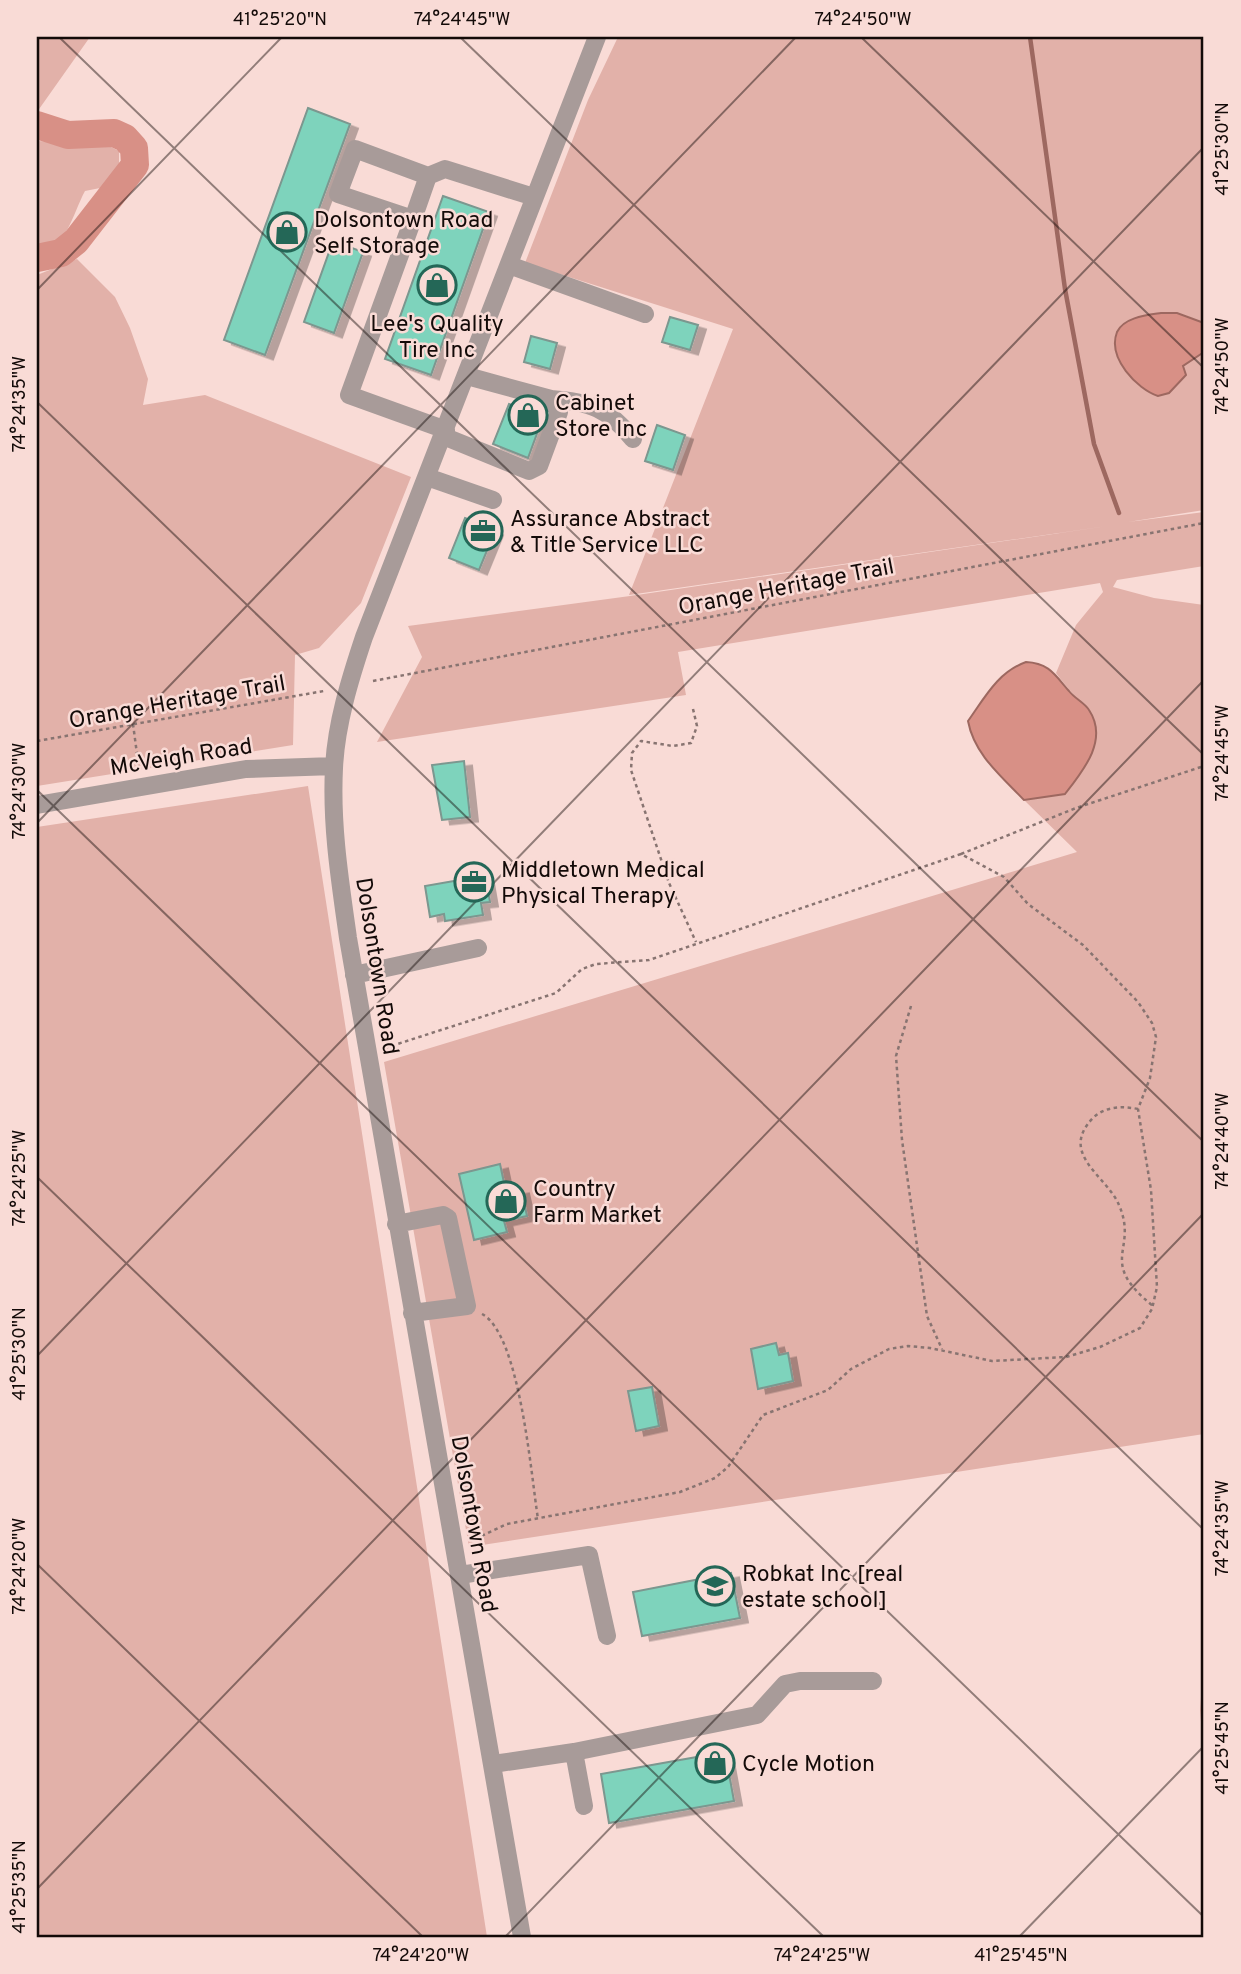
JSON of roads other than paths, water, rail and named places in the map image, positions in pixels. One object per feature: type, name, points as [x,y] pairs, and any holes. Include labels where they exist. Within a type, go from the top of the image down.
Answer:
[{"type":"street","name":"Dolsontown Road","points":[[522,1937],[354,975],[337,855],[334,766],[341,718],[364,637],[597,37]]},
{"type":"street","points":[[413,219],[338,194],[355,149],[428,176],[445,169],[534,197]]},
{"type":"street","points":[[428,176],[349,396],[444,433],[529,471],[539,466],[559,412],[551,399]]},
{"type":"street","points":[[509,265],[645,314]]},
{"type":"street","points":[[467,376],[551,399],[587,402],[618,420],[633,439]]},
{"type":"street","points":[[427,477],[493,500]]},
{"type":"street","name":"McVeigh Road","points":[[37,805],[246,769],[334,766]]},
{"type":"street","points":[[354,975],[478,948]]},
{"type":"street","points":[[396,1224],[443,1215],[448,1219],[467,1306],[412,1313]]},
{"type":"street","points":[[460,1575],[589,1555],[607,1636]]},
{"type":"street","points":[[493,1763],[574,1752],[757,1715],[785,1684],[873,1681]]},
{"type":"street","points":[[574,1752],[584,1806]]},
{"type":"waterway","points":[[1030,37],[1065,289],[1094,444],[1119,513]]},
{"type":"waterway","points":[[37,125],[68,135],[114,133],[125,138],[134,148],[135,165],[76,241],[61,253],[37,258]]},
{"type":"place","name":"Dolsontown Road Self Storage","points":[[287,232]]},
{"type":"place","name":"Lee's Quality Tire Inc","points":[[437,285]]},
{"type":"place","name":"Cabinet Store Inc","points":[[528,415]]},
{"type":"place","name":"Assurance Abstract & Title Service LLC","points":[[483,531]]},
{"type":"place","name":"Middletown Medical Physical Therapy","points":[[474,882]]},
{"type":"place","name":"Country Farm Market","points":[[506,1201]]},
{"type":"place","name":"Robkat Inc [real estate school]","points":[[715,1586]]},
{"type":"place","name":"Cycle Motion","points":[[715,1763]]}]
